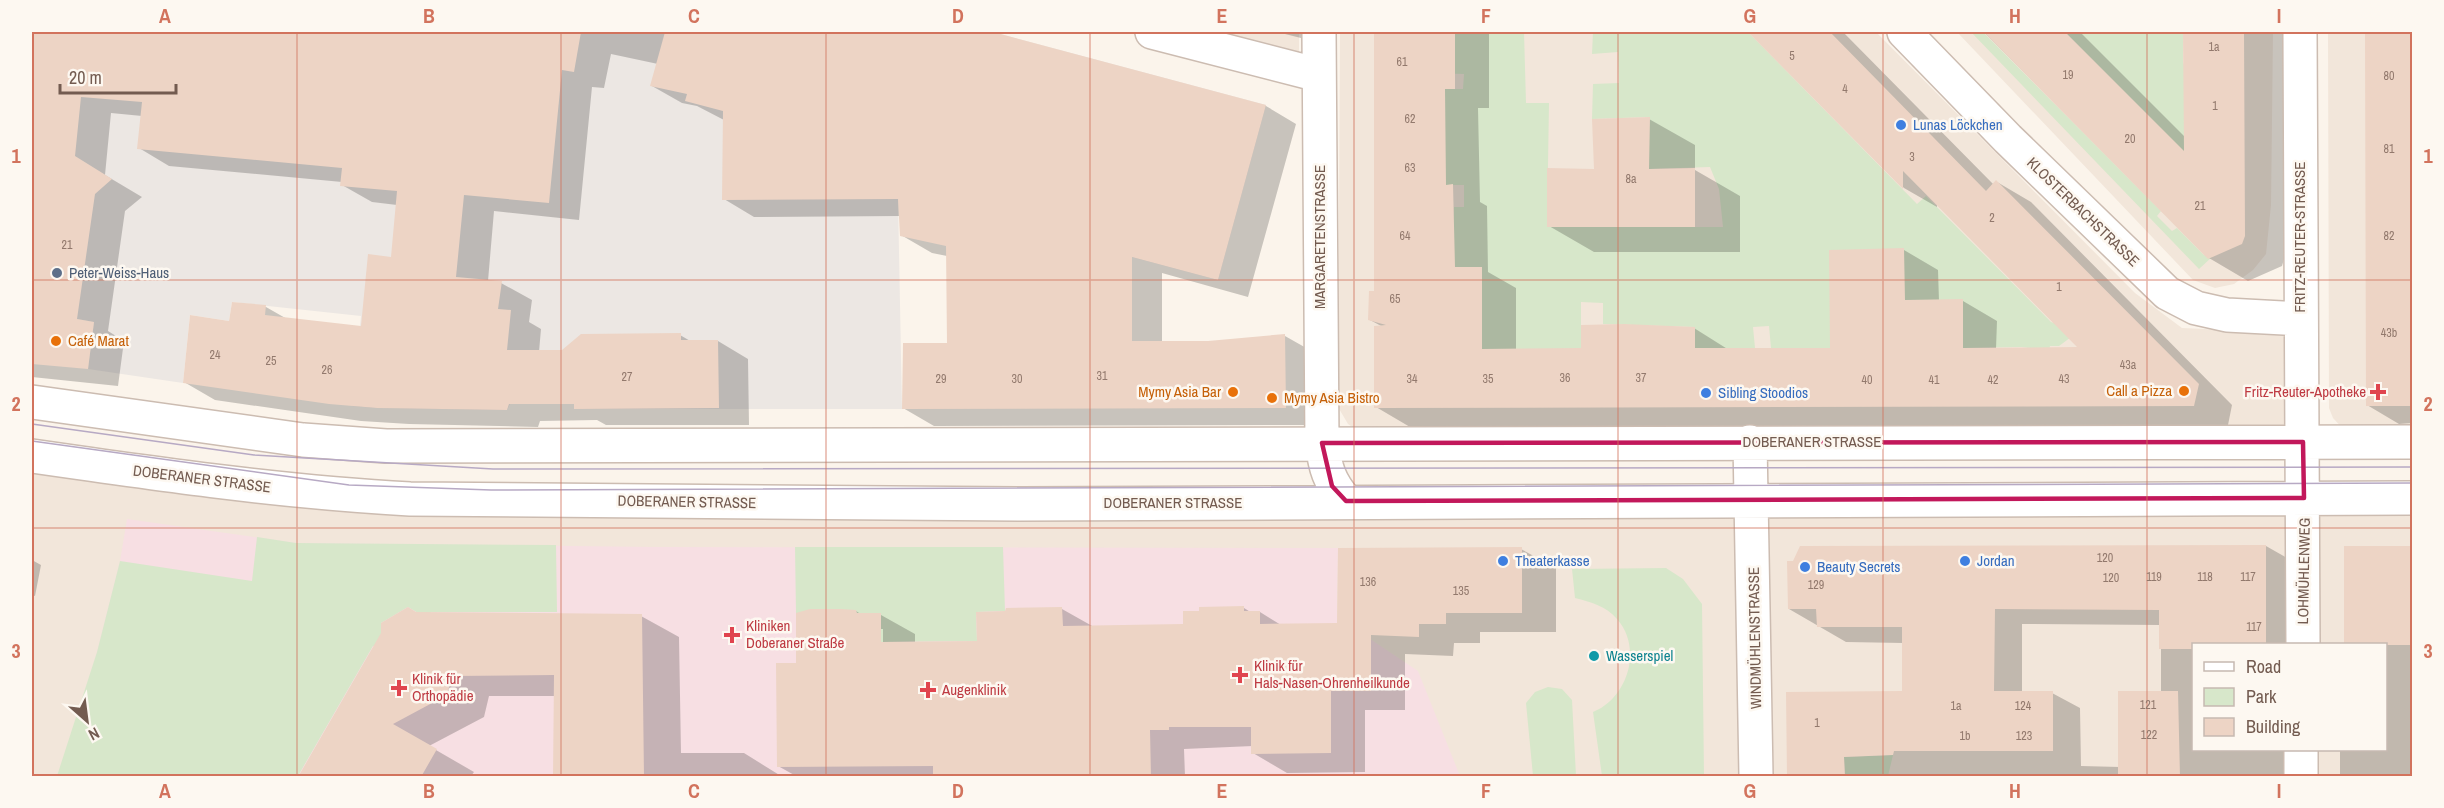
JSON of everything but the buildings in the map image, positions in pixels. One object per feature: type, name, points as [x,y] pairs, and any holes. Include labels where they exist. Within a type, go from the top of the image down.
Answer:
[{"type":"street","points":[[1152,32],[1319,75]]},
{"type":"street","name":"MARGARETENSTRASSE","points":[[1319,32],[1322,443]]},
{"type":"street","name":"KLOSTERBACHSTRASSE","points":[[1904,32],[2008,139],[2167,293],[2196,308],[2227,315],[2300,319]]},
{"type":"street","name":"FRITZ-REUTER-STRASSE","points":[[2300,32],[2300,319],[2303,442]]},
{"type":"street","name":"DOBERANER STRASSE","points":[[32,402],[303,440],[386,446],[2412,442]]},
{"type":"street","name":"WINDMÜHLENSTRASSE","points":[[1750,442],[1756,777]]},
{"type":"street","points":[[2303,442],[2304,498]]},
{"type":"street","points":[[1322,443],[1325,468],[1332,486],[1346,501]]},
{"type":"street","name":"DOBERANER STRASSE","points":[[32,456],[234,484],[333,495],[410,500],[984,504],[2412,498]]},
{"type":"street","name":"LOHMÜHLENWEG","points":[[2303,643],[2304,498]]},
{"type":"street","points":[[2301,751],[2301,777]]},
{"type":"highlighted area","points":[[2303,442],[2304,498],[1346,501],[1332,486],[1322,443]]},
{"type":"shaded area","points":[[32,32],[993,32],[1266,105],[1218,280],[914,199],[898,199],[902,409],[574,409],[574,404],[510,404],[507,410],[377,408],[352,406],[361,316],[232,302],[229,321],[190,315],[183,383],[88,369],[94,322],[77,319],[52,203],[32,201]]},
{"type":"shaded area","points":[[1213,32],[1299,32],[1299,54]]},
{"type":"shaded area","points":[[1340,32],[1876,32],[2135,293],[2182,328],[2227,330],[2259,324],[2285,335],[2288,427],[1358,431],[1348,424],[1338,407]]},
{"type":"shaded area","points":[[1957,32],[2273,32],[2271,205],[2266,254],[2253,270],[2234,284],[2215,288],[2193,280]]},
{"type":"shaded area","points":[[2328,32],[2412,32],[2412,436],[2346,432],[2333,418],[2329,408]]},
{"type":"shaded area","points":[[32,465],[219,494],[2412,510],[2412,776],[32,776]]},
{"type":"shaded area","name":"Kliniken Doberaner Straße","points":[[127,519],[296,543],[654,547],[1338,548],[1337,617],[1418,671],[1460,776],[61,776],[97,652],[120,561]]},
{"type":"green space","points":[[1455,32],[1524,32],[1526,103],[1549,103],[1547,227],[1723,227],[1719,189],[1710,167],[1649,169],[1649,117],[1592,119],[1593,84],[1619,83],[1618,52],[1592,54],[1593,32],[1748,32],[1917,204],[1926,196],[2051,322],[2078,332],[2059,346],[2050,346],[2049,351],[2022,347],[1963,348],[1963,300],[1830,348],[1771,348],[1769,326],[1753,327],[1755,348],[1695,348],[1695,327],[1603,324],[1603,303],[1581,302],[1581,349],[1464,350],[1482,267],[1449,267],[1454,207],[1464,207],[1464,185],[1445,185],[1445,89],[1463,89],[1464,74],[1429,73],[1455,52]]},
{"type":"green space","points":[[1971,32],[1983,32],[2161,211],[2157,216],[2172,231],[2177,228],[2204,255],[2212,257],[2199,269]]},
{"type":"green space","points":[[2065,32],[2183,32],[2183,62],[2214,151],[2183,151]]},
{"type":"green space","points":[[257,537],[296,543],[556,545],[557,612],[431,612],[428,619],[408,607],[381,623],[381,646],[373,646],[298,776],[57,776],[97,652],[120,561],[252,581]]},
{"type":"green space","points":[[795,547],[1003,547],[1005,611],[976,612],[977,641],[881,642],[881,614],[796,613]]},
{"type":"green space","points":[[1666,568],[1683,579],[1702,604],[1704,776],[1602,776],[1593,712],[1615,696],[1623,684],[1628,671],[1629,644],[1625,631],[1613,615],[1598,605],[1575,598],[1572,569]]},
{"type":"green space","points":[[1548,687],[1562,689],[1572,700],[1576,776],[1533,776],[1526,703],[1535,692]]},
{"type":"green space","points":[[1893,755],[1888,776],[1845,776],[1844,757]]},
{"type":"tram line","points":[[32,424],[254,455],[493,469],[2412,467]]},
{"type":"tram line","points":[[32,441],[349,485],[491,490],[2412,483]]},
{"type":"place","name":"Lunas Löckchen","points":[[1901,125]]},
{"type":"place","name":"Peter-Weiss-Haus","points":[[57,273]]},
{"type":"place","name":"Café Marat","points":[[56,341]]},
{"type":"place","name":"Call a Pizza","points":[[2184,391]]},
{"type":"place","name":"Mymy Asia Bar","points":[[1233,392]]},
{"type":"place","name":"Fritz-Reuter-Apotheke","points":[[2378,392]]},
{"type":"place","name":"Sibling Stoodios","points":[[1706,393]]},
{"type":"place","name":"Mymy Asia Bistro","points":[[1272,398]]},
{"type":"place","name":"Theaterkasse","points":[[1503,561]]},
{"type":"place","name":"Jordan","points":[[1965,561]]},
{"type":"place","name":"Beauty Secrets","points":[[1805,567]]},
{"type":"place","name":"Kliniken Doberaner Straße","points":[[732,635]]},
{"type":"place","name":"Wasserspiel","points":[[1594,656]]},
{"type":"place","name":"Klinik für Hals-Nasen-Ohrenheilkunde","points":[[1240,675]]},
{"type":"place","name":"Klinik für Orthopädie","points":[[399,688]]},
{"type":"place","name":"Augenklinik","points":[[928,690]]}]
